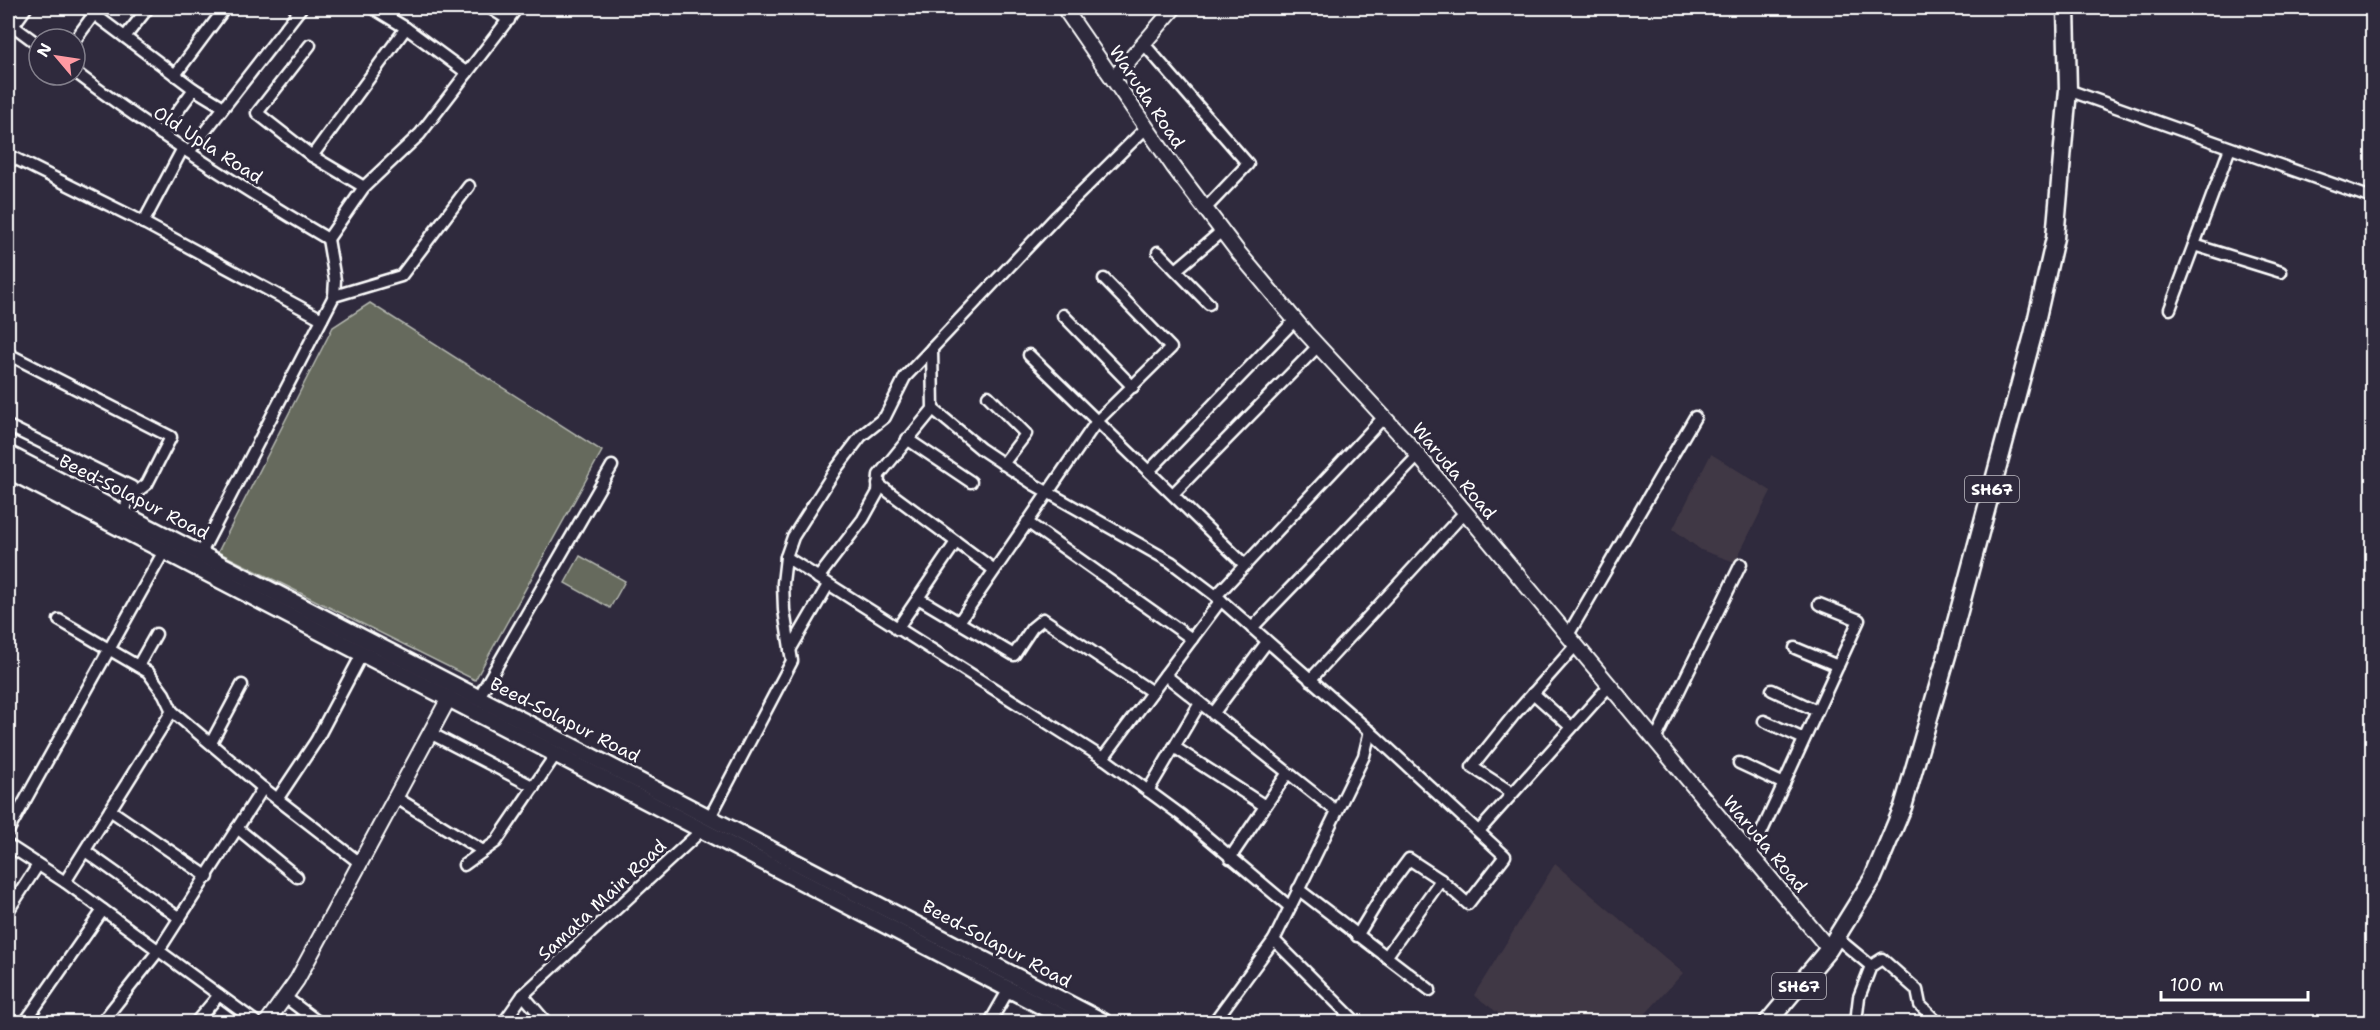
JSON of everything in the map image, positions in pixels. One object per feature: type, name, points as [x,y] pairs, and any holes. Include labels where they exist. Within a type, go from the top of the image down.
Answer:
[{"type":"main road","name":"SH67","points":[[1768,1023],[1833,943],[1873,878],[1903,807],[1948,652],[2033,335],[2055,238],[2068,90],[2066,8]]},
{"type":"main road","name":"Beed-Solapur Road","points":[[8,454],[479,697],[1072,1023]]},
{"type":"main road","name":"Beed-Solapur Road","points":[[8,470],[556,754],[706,823],[1104,1023]]},
{"type":"street","points":[[26,8],[10,24],[27,36]]},
{"type":"street","points":[[125,37],[148,8]]},
{"type":"street","points":[[174,75],[225,8]]},
{"type":"street","points":[[143,223],[186,150],[301,8]]},
{"type":"street","points":[[373,8],[406,28],[467,73]]},
{"type":"street","points":[[490,8],[508,20]]},
{"type":"street","points":[[201,553],[334,296],[335,280],[328,239],[364,187],[420,134],[517,8]]},
{"type":"street","name":"Waruda Road","points":[[1064,8],[1146,128],[1221,231],[1295,320],[1418,456],[1751,855],[1833,943]]},
{"type":"street","points":[[1113,79],[1174,8]]},
{"type":"street","points":[[82,27],[90,11],[174,75],[222,106]]},
{"type":"street","points":[[312,156],[406,28]]},
{"type":"street","points":[[1144,44],[1248,164],[1205,209]]},
{"type":"street","points":[[310,45],[257,113],[312,156],[364,187]]},
{"type":"street","name":"Old Upla Road","points":[[87,81],[161,134],[255,196],[328,239]]},
{"type":"street","points":[[161,134],[194,89]]},
{"type":"street","points":[[2068,90],[2373,198]]},
{"type":"street","points":[[790,650],[783,592],[786,557],[794,537],[836,469],[861,436],[885,417],[905,377],[1057,216],[1146,128]]},
{"type":"street","points":[[2170,309],[2230,148]]},
{"type":"street","points":[[8,154],[322,319]]},
{"type":"street","points":[[334,296],[401,276],[469,186]]},
{"type":"street","points":[[1176,270],[1221,231]]},
{"type":"street","points":[[2194,244],[2281,272]]},
{"type":"street","points":[[1158,252],[1209,304]]},
{"type":"street","points":[[959,622],[993,569],[1097,421],[1171,348],[1104,279]]},
{"type":"street","points":[[1063,315],[1133,387]]},
{"type":"street","points":[[1149,471],[1295,320]]},
{"type":"street","points":[[1173,494],[1318,346]]},
{"type":"street","points":[[818,578],[863,519],[878,492],[879,475],[933,409],[932,348]]},
{"type":"street","points":[[8,354],[171,437],[147,484],[131,496]]},
{"type":"street","points":[[1029,355],[1244,564]]},
{"type":"street","points":[[988,396],[1026,434],[1003,464]]},
{"type":"street","points":[[933,409],[1003,464],[1047,492],[1171,562],[1218,598],[1370,731],[1505,856],[1468,904],[1441,880],[1409,859],[1380,898],[1357,936]]},
{"type":"street","points":[[1103,758],[1192,639],[1218,598],[1244,564],[1384,417]]},
{"type":"street","points":[[1511,792],[1472,767],[1533,693],[1572,640],[1695,417]]},
{"type":"street","points":[[8,426],[132,487],[124,513]]},
{"type":"street","points":[[907,439],[971,482]]},
{"type":"street","points":[[1252,628],[1418,456]]},
{"type":"street","points":[[479,697],[612,466]]},
{"type":"street","points":[[878,484],[993,569]]},
{"type":"street","points":[[1310,680],[1465,512]]},
{"type":"street","points":[[1027,522],[1192,639]]},
{"type":"street","points":[[897,629],[956,542]]},
{"type":"street","points":[[8,831],[164,551]]},
{"type":"street","points":[[786,557],[1103,758],[1181,815],[1290,907]]},
{"type":"street","points":[[1655,740],[1741,564]]},
{"type":"street","points":[[790,650],[828,585]]},
{"type":"street","points":[[918,598],[1014,655],[1032,628],[1043,619],[1152,692]]},
{"type":"street","points":[[1751,855],[1859,620],[1819,604]]},
{"type":"street","points":[[59,620],[148,672],[164,694],[172,711],[263,788],[360,863]]},
{"type":"street","points":[[138,666],[156,633]]},
{"type":"street","points":[[1213,714],[1267,642]]},
{"type":"street","points":[[1795,648],[1838,666]]},
{"type":"street","name":"Samata Main Road","points":[[504,1023],[524,995],[706,823],[792,661],[790,650]]},
{"type":"street","points":[[278,798],[316,741],[362,654]]},
{"type":"street","points":[[1165,675],[1336,811]]},
{"type":"street","points":[[211,743],[242,685]]},
{"type":"street","points":[[1479,831],[1511,792],[1610,686]]},
{"type":"street","points":[[1772,690],[1817,711]]},
{"type":"street","points":[[1533,693],[1571,727]]},
{"type":"street","points":[[267,1023],[297,980],[449,698]]},
{"type":"street","points":[[1148,791],[1200,703]]},
{"type":"street","points":[[65,882],[172,711]]},
{"type":"street","points":[[1764,722],[1804,739]]},
{"type":"street","points":[[1214,1023],[1274,940],[1364,756],[1370,731]]},
{"type":"street","points":[[430,733],[534,787]]},
{"type":"street","points":[[1174,747],[1265,806]]},
{"type":"street","points":[[464,865],[496,842],[556,754]]},
{"type":"street","points":[[1739,763],[1784,784]]},
{"type":"street","points":[[1230,858],[1287,774]]},
{"type":"street","points":[[102,1023],[159,950],[178,917],[208,877],[263,788]]},
{"type":"street","points":[[395,797],[483,851]]},
{"type":"street","points":[[110,810],[208,877]]},
{"type":"street","points":[[237,828],[297,877]]},
{"type":"street","points":[[8,845],[65,882],[256,1023]]},
{"type":"street","points":[[85,851],[178,917]]},
{"type":"street","points":[[8,911],[38,865]]},
{"type":"street","points":[[1386,957],[1441,880]]},
{"type":"street","points":[[1298,889],[1430,990]]},
{"type":"street","points":[[25,1023],[103,910]]},
{"type":"street","points":[[1274,940],[1356,1023]]},
{"type":"street","points":[[1833,943],[1871,966]]},
{"type":"street","points":[[1856,1023],[1859,997],[1871,966],[1882,959],[1917,990],[1920,1005],[1937,1023]]},
{"type":"street","points":[[990,1023],[1009,989]]},
{"type":"street","points":[[196,1023],[219,995]]},
{"type":"street","points":[[524,995],[546,1023]]},
{"type":"street","points":[[285,997],[318,1023]]},
{"type":"shaded area","points":[[1711,454],[1771,491],[1735,562],[1701,550],[1673,529]]},
{"type":"shaded area","points":[[1555,864],[1683,973],[1638,1022],[1510,1022],[1474,995]]},
{"type":"green space","points":[[370,303],[602,451],[475,680],[218,552],[333,327]]},
{"type":"green space","points":[[580,556],[625,581],[610,608],[565,583]]}]
